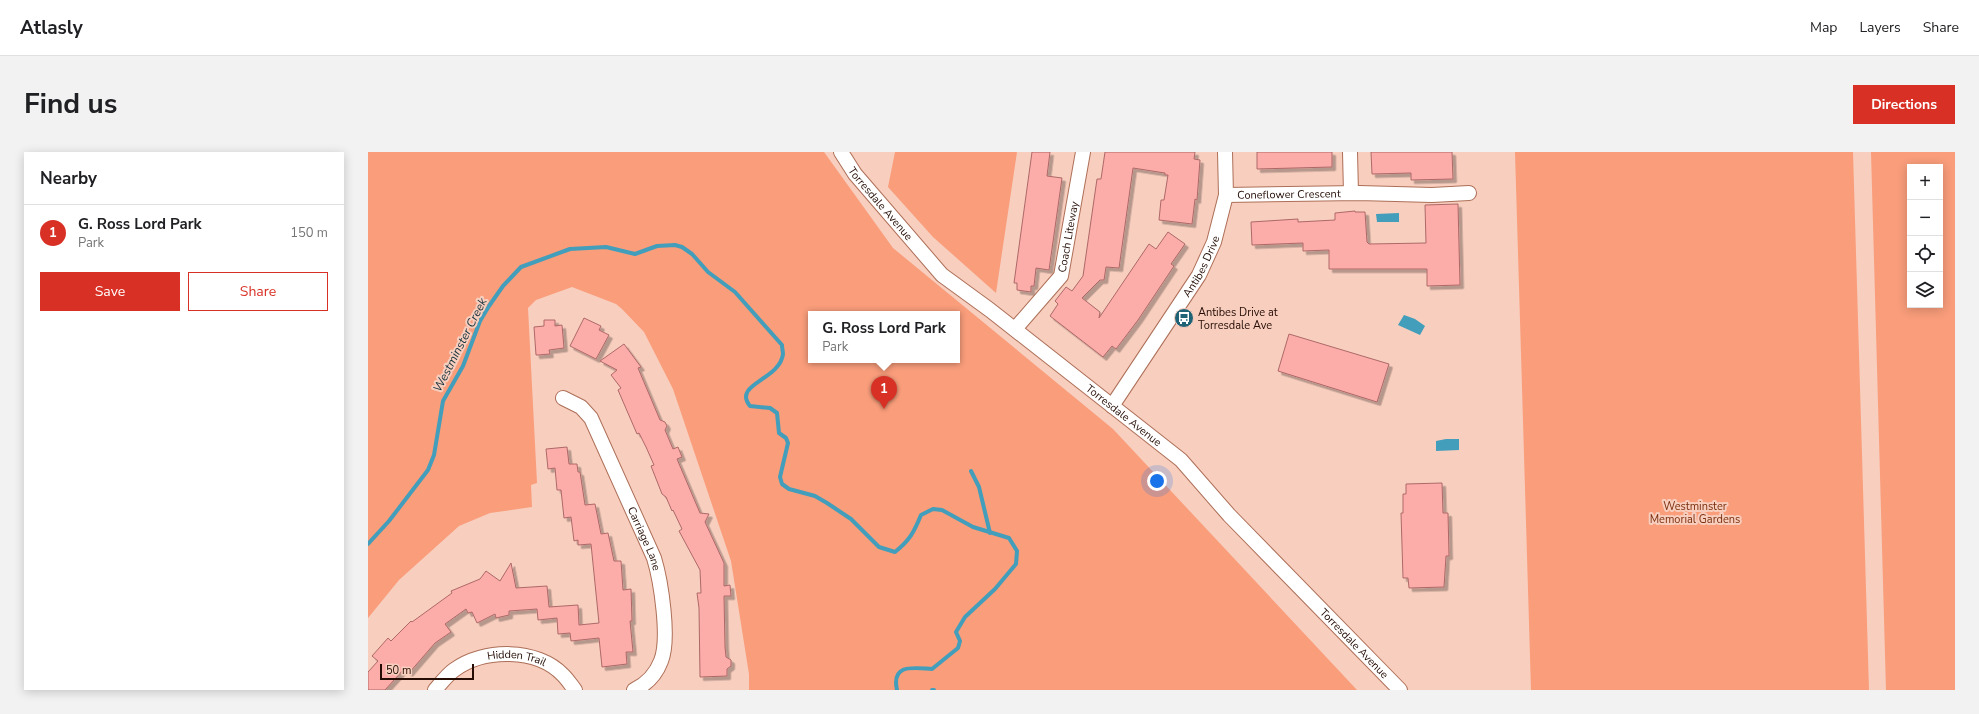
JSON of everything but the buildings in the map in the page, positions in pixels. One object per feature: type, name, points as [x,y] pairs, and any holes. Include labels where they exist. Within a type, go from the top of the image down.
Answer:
[{"type":"street","name":"Torresdale Avenue","points":[[841,152],[855,174],[942,275],[1014,329],[1181,460],[1229,515],[1400,690]]},
{"type":"street","name":"Coach Liteway","points":[[1014,329],[1061,276],[1083,152]]},
{"type":"street","name":"Antibes Drive","points":[[1112,406],[1199,275],[1214,242],[1226,195],[1226,152]]},
{"type":"street","name":"Coneflower Crescent","points":[[1350,152],[1351,193]]},
{"type":"street","name":"Coneflower Crescent","points":[[1226,195],[1351,193],[1432,195],[1469,193]]},
{"type":"street","name":"Carriage Lane","points":[[563,398],[580,407],[591,418],[654,558],[661,581],[664,636],[662,660],[654,674],[644,685],[634,690]]},
{"type":"street","name":"Hidden Trail","points":[[435,690],[454,670],[468,662],[488,655],[504,654],[527,657],[550,665],[563,675],[575,690]]},
{"type":"green space","points":[[368,152],[824,152],[893,248],[1113,429],[1357,690],[749,690],[749,674],[731,561],[673,389],[644,332],[622,309],[616,304],[572,287],[536,300],[528,308],[537,483],[531,485],[532,507],[490,513],[459,526],[399,580],[368,618]]},
{"type":"green space","points":[[895,152],[1017,152],[996,293],[933,237],[888,187]]},
{"type":"green space","name":"Westminster Memorial Gardens","points":[[1515,152],[1853,152],[1869,690],[1531,690]]},
{"type":"green space","points":[[1871,152],[1955,152],[1955,690],[1886,690]]},
{"type":"water","points":[[1399,213],[1399,222],[1377,222],[1376,214]]},
{"type":"water","points":[[1404,315],[1415,319],[1425,326],[1420,335],[1398,325]]},
{"type":"water","points":[[1459,439],[1459,450],[1436,451],[1436,441]]},
{"type":"waterway","name":"Westminster Creek","points":[[368,544],[389,521],[428,470],[434,455],[443,401],[463,366],[480,321],[503,286],[521,267],[570,249],[606,247],[635,254],[657,246],[675,245],[682,247],[692,254],[708,272],[735,292],[782,345],[783,354],[780,363],[774,370],[747,392],[746,399],[750,406],[770,408],[777,413],[779,433],[786,438],[788,443],[780,477],[782,484],[789,489],[815,496],[827,503],[851,519],[879,547],[895,552],[911,535],[921,515],[933,509],[942,510],[973,527],[1009,538],[1017,551],[1016,564],[995,589],[965,617],[956,632],[960,641],[958,648],[932,669],[911,668],[901,671],[897,675],[897,690]]},
{"type":"waterway","points":[[971,471],[979,487],[990,533]]},
{"type":"place","name":"Antibes Drive at Torresdale Ave","points":[[1184,318]]},
{"type":"place","name":"G. Ross Lord Park","points":[[884,409]]}]
